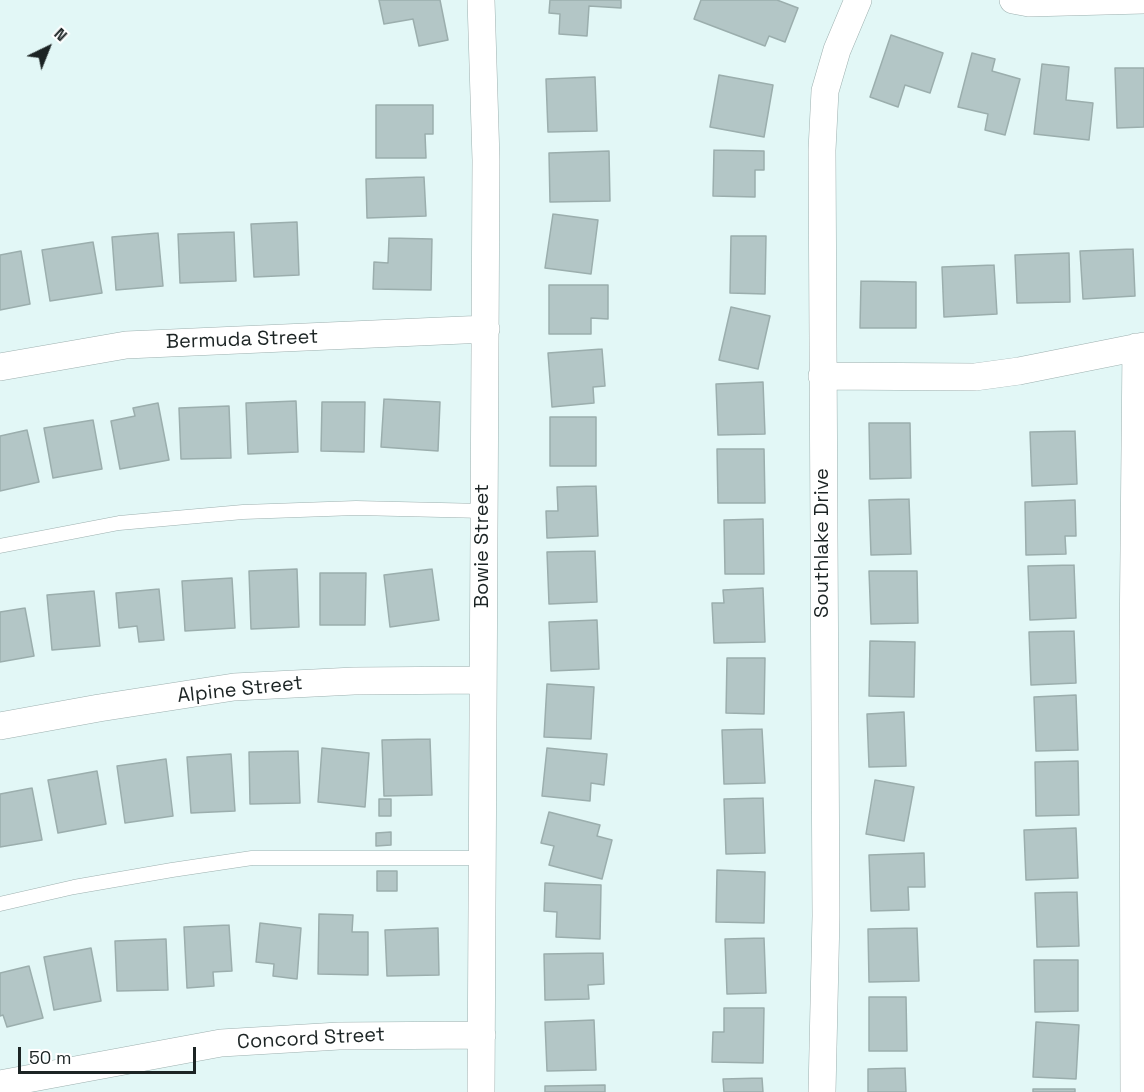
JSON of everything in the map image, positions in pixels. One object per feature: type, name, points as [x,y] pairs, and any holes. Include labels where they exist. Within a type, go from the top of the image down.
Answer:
[{"type":"street","name":"Bowie Street","points":[[481,0],[486,160],[482,1092]]},
{"type":"street","name":"Southlake Drive","points":[[822,1092],[826,904],[822,150],[825,92],[837,50],[858,0]]},
{"type":"street","points":[[1013,0],[1029,3],[1144,0]]},
{"type":"street","name":"Bermuda Street","points":[[0,367],[126,345],[486,329]]},
{"type":"street","points":[[822,376],[975,377],[1019,371],[1140,347],[1133,639],[1134,1092]]},
{"type":"street","name":"Alpine Street","points":[[0,726],[234,687],[354,681],[483,680]]},
{"type":"street","name":"Concord Street","points":[[0,1084],[221,1043],[339,1036],[482,1035]]},
{"type":"lane","points":[[0,546],[119,523],[243,512],[356,508],[483,511]]},
{"type":"lane","points":[[0,904],[74,887],[252,858],[482,858]]},
{"type":"building","points":[[379,0],[440,0],[448,40],[419,46],[413,19],[384,24]]},
{"type":"building","points":[[550,0],[621,0],[621,8],[589,6],[587,36],[559,34],[560,14],[549,13]]},
{"type":"building","points":[[701,0],[777,0],[798,8],[785,42],[769,36],[765,46],[694,19]]},
{"type":"building","points":[[891,35],[943,53],[930,93],[905,85],[898,107],[870,97]]},
{"type":"building","points":[[972,53],[995,59],[992,71],[1020,79],[1005,135],[985,130],[988,114],[958,107]]},
{"type":"building","points":[[1042,64],[1069,67],[1066,100],[1093,103],[1089,140],[1034,134]]},
{"type":"building","points":[[1115,68],[1144,68],[1144,127],[1117,128]]},
{"type":"building","points":[[719,75],[773,85],[764,137],[710,127]]},
{"type":"building","points":[[595,77],[597,131],[548,132],[546,79]]},
{"type":"building","points":[[376,105],[433,105],[433,134],[425,134],[426,158],[376,158]]},
{"type":"building","points":[[714,150],[764,151],[764,170],[755,170],[755,197],[713,196]]},
{"type":"building","points":[[609,151],[610,201],[550,202],[549,153]]},
{"type":"building","points":[[424,177],[426,216],[367,218],[366,179]]},
{"type":"building","points":[[553,214],[598,220],[591,274],[545,268]]},
{"type":"building","points":[[297,222],[299,275],[254,277],[251,224]]},
{"type":"building","points":[[234,232],[236,281],[180,283],[178,234]]},
{"type":"building","points":[[158,233],[163,286],[116,290],[112,237]]},
{"type":"building","points":[[731,236],[766,236],[765,294],[730,293]]},
{"type":"building","points":[[389,238],[432,239],[431,290],[373,289],[374,262],[388,263]]},
{"type":"building","points":[[93,242],[102,293],[50,301],[42,250]]},
{"type":"building","points":[[1133,249],[1135,296],[1083,299],[1080,251]]},
{"type":"building","points":[[21,251],[30,304],[0,310],[0,255]]},
{"type":"building","points":[[1069,253],[1070,302],[1017,303],[1015,255]]},
{"type":"building","points":[[994,265],[997,314],[944,317],[942,267]]},
{"type":"building","points":[[861,281],[916,282],[916,328],[860,328]]},
{"type":"building","points":[[549,285],[608,285],[608,319],[591,318],[591,334],[549,334]]},
{"type":"building","points":[[731,307],[770,316],[758,369],[719,360]]},
{"type":"building","points":[[602,349],[605,386],[593,387],[594,403],[552,407],[548,353]]},
{"type":"building","points":[[763,382],[765,434],[718,435],[716,384]]},
{"type":"building","points":[[384,399],[440,402],[438,451],[381,447]]},
{"type":"building","points":[[296,401],[298,452],[248,454],[246,403]]},
{"type":"building","points":[[322,402],[365,402],[364,452],[321,451]]},
{"type":"building","points":[[158,403],[169,460],[120,469],[111,421],[135,416],[133,408]]},
{"type":"building","points":[[229,406],[231,458],[181,459],[179,408]]},
{"type":"building","points":[[550,417],[596,417],[596,466],[550,466]]},
{"type":"building","points":[[93,420],[102,469],[53,478],[44,428]]},
{"type":"building","points":[[869,423],[910,423],[911,478],[870,479]]},
{"type":"building","points":[[27,430],[39,482],[0,491],[0,436]]},
{"type":"building","points":[[1075,431],[1077,484],[1032,486],[1030,432]]},
{"type":"building","points":[[717,449],[764,449],[765,503],[718,503]]},
{"type":"building","points":[[596,486],[598,536],[547,538],[546,511],[558,511],[557,487]]},
{"type":"building","points":[[909,499],[911,554],[871,555],[869,500]]},
{"type":"building","points":[[1075,500],[1076,536],[1065,536],[1066,554],[1026,555],[1025,502]]},
{"type":"building","points":[[763,519],[764,574],[725,574],[724,520]]},
{"type":"building","points":[[595,551],[597,602],[549,604],[547,552]]},
{"type":"building","points":[[1074,565],[1076,618],[1030,620],[1028,566]]},
{"type":"building","points":[[297,569],[299,627],[251,629],[249,571]]},
{"type":"building","points":[[432,569],[439,620],[390,627],[384,575]]},
{"type":"building","points":[[869,571],[917,571],[918,623],[871,624]]},
{"type":"building","points":[[320,573],[366,573],[365,625],[320,625]]},
{"type":"building","points":[[232,578],[235,628],[185,631],[182,581]]},
{"type":"building","points":[[763,588],[765,642],[714,643],[712,603],[724,603],[723,590]]},
{"type":"building","points":[[159,589],[164,640],[139,642],[137,626],[119,628],[116,593]]},
{"type":"building","points":[[94,591],[100,646],[52,650],[47,595]]},
{"type":"building","points":[[25,608],[34,656],[0,662],[0,612]]},
{"type":"building","points":[[597,620],[599,669],[551,671],[549,622]]},
{"type":"building","points":[[1074,631],[1076,683],[1031,685],[1029,632]]},
{"type":"building","points":[[870,641],[915,642],[914,697],[869,696]]},
{"type":"building","points":[[727,658],[765,658],[764,714],[726,713]]},
{"type":"building","points":[[547,684],[594,687],[591,739],[544,737]]},
{"type":"building","points":[[1076,695],[1078,750],[1036,751],[1034,697]]},
{"type":"building","points":[[904,712],[906,766],[869,767],[867,714]]},
{"type":"building","points":[[762,729],[765,783],[724,784],[722,730]]},
{"type":"building","points":[[430,739],[432,795],[384,796],[382,740]]},
{"type":"building","points":[[322,748],[369,753],[365,807],[318,802]]},
{"type":"building","points":[[547,748],[607,754],[604,785],[591,783],[590,801],[542,796]]},
{"type":"building","points":[[298,751],[300,803],[250,804],[249,752]]},
{"type":"building","points":[[231,754],[235,811],[191,813],[187,757]]},
{"type":"building","points":[[166,759],[173,816],[125,823],[117,766]]},
{"type":"building","points":[[1078,761],[1079,815],[1036,816],[1035,762]]},
{"type":"building","points":[[97,771],[106,824],[58,833],[48,780]]},
{"type":"building","points":[[875,780],[914,787],[904,841],[866,834]]},
{"type":"building","points":[[32,788],[42,840],[0,847],[0,794]]},
{"type":"building","points":[[763,798],[765,853],[726,854],[724,799]]},
{"type":"building","points":[[379,799],[391,799],[391,816],[379,816]]},
{"type":"building","points":[[549,812],[600,825],[597,836],[612,840],[602,879],[549,865],[554,846],[541,843]]},
{"type":"building","points":[[1076,828],[1078,878],[1026,880],[1024,830]]},
{"type":"building","points":[[391,832],[391,845],[376,846],[376,833]]},
{"type":"building","points":[[924,853],[925,887],[908,887],[909,910],[871,911],[869,855]]},
{"type":"building","points":[[717,870],[765,872],[764,923],[716,922]]},
{"type":"building","points":[[377,871],[397,871],[397,891],[377,891]]},
{"type":"building","points":[[545,883],[601,885],[600,939],[556,937],[557,912],[544,911]]},
{"type":"building","points":[[1077,892],[1079,946],[1037,947],[1035,893]]},
{"type":"building","points":[[319,914],[353,915],[352,932],[368,932],[368,975],[318,974]]},
{"type":"building","points":[[260,923],[301,928],[297,979],[273,976],[274,964],[256,962]]},
{"type":"building","points":[[229,925],[232,971],[213,972],[214,986],[187,988],[184,927]]},
{"type":"building","points":[[438,928],[439,975],[387,976],[385,930]]},
{"type":"building","points":[[917,928],[919,981],[869,982],[868,929]]},
{"type":"building","points":[[764,938],[766,993],[727,994],[725,939]]},
{"type":"building","points":[[166,939],[168,990],[117,991],[115,941]]},
{"type":"building","points":[[91,948],[101,1001],[54,1010],[44,957]]},
{"type":"building","points":[[603,953],[604,984],[588,985],[589,999],[545,1000],[544,954]]},
{"type":"building","points":[[1034,960],[1078,960],[1078,1011],[1035,1012]]},
{"type":"building","points":[[29,966],[43,1018],[7,1027],[3,1015],[0,1016],[0,973]]},
{"type":"building","points":[[869,997],[906,997],[907,1051],[869,1051]]},
{"type":"building","points":[[724,1008],[764,1008],[763,1063],[712,1062],[713,1032],[724,1032]]},
{"type":"building","points":[[594,1020],[596,1070],[547,1071],[545,1022]]},
{"type":"building","points":[[1036,1022],[1079,1025],[1076,1079],[1033,1077]]},
{"type":"building","points":[[905,1068],[906,1092],[868,1092],[868,1069]]},
{"type":"building","points":[[762,1078],[763,1092],[724,1092],[723,1079]]},
{"type":"building","points":[[605,1085],[605,1092],[545,1092],[545,1086]]},
{"type":"building","points":[[1033,1089],[1075,1089],[1075,1092],[1033,1092]]}]
